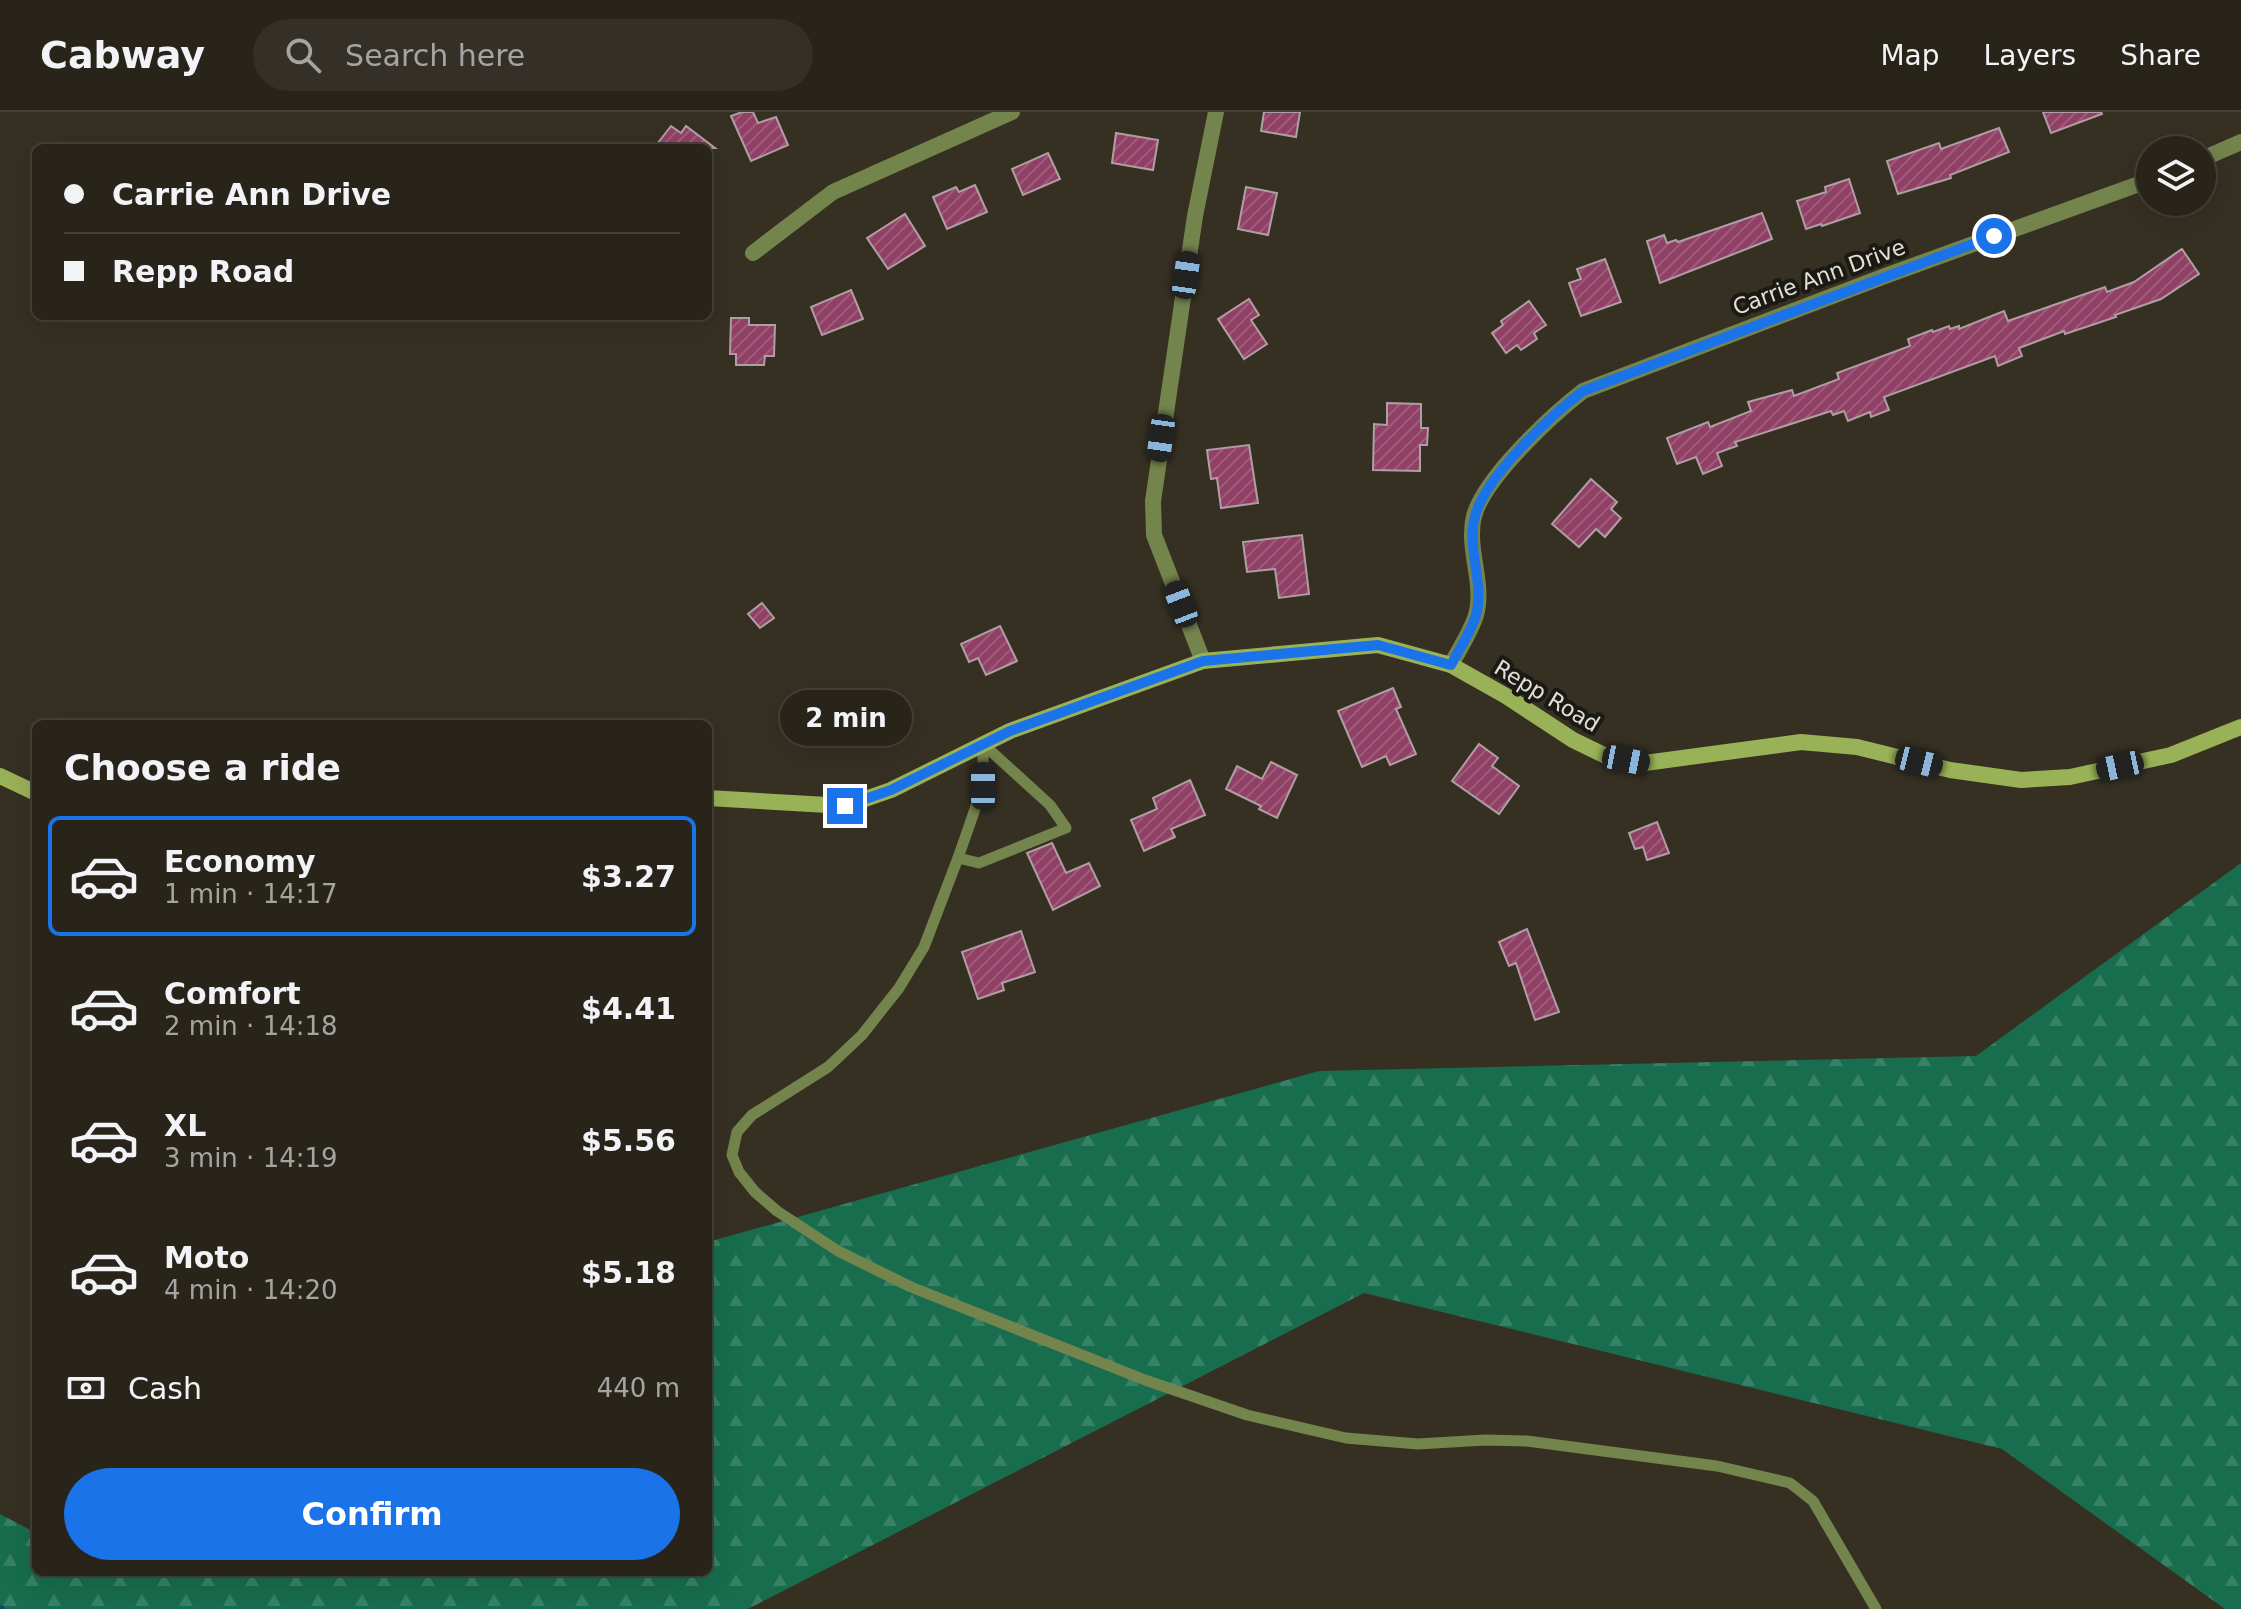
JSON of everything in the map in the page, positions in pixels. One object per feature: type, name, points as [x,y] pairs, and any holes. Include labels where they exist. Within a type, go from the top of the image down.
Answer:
[{"type":"street","points":[[753,253],[833,192],[1012,112]]},
{"type":"street","points":[[1203,661],[1154,535],[1153,501],[1195,216],[1216,112]]},
{"type":"street","points":[[2216,153],[2241,142]]},
{"type":"street","name":"Carrie Ann Drive","points":[[1451,665],[1477,614],[1474,517],[1486,493],[1526,442],[1551,415],[1583,391],[2136,185]]},
{"type":"street","name":"Repp Road","points":[[712,798],[845,806],[891,790],[1010,731],[1203,661],[1378,645],[1451,665],[1573,740],[1606,756],[1645,763],[1801,742],[1857,747],[1950,770],[2021,780],[2070,777],[2171,755],[2241,727]]},
{"type":"street","points":[[0,776],[32,791]]},
{"type":"lane","points":[[983,744],[983,786],[924,947],[899,988],[862,1035],[828,1067],[752,1115],[737,1132],[732,1155],[739,1172],[755,1192],[777,1211],[838,1251],[911,1287],[1131,1374],[1247,1415],[1346,1438],[1418,1444],[1527,1441],[1717,1466],[1790,1483],[1813,1501],[1876,1609]]},
{"type":"lane","points":[[958,858],[979,863],[1066,828],[1050,805],[983,744]]},
{"type":"green space","points":[[2241,863],[2241,1609],[2225,1609],[2002,1449],[1364,1293],[748,1609],[0,1609],[0,1514],[32,1531],[32,1576],[712,1576],[712,1241],[1319,1071],[1976,1056]]},
{"type":"building","points":[[753,112],[758,123],[776,117],[788,145],[751,161],[731,116]]},
{"type":"building","points":[[1264,112],[1300,112],[1296,137],[1261,131]]},
{"type":"building","points":[[2043,112],[2101,112],[2102,114],[2051,133]]},
{"type":"building","points":[[671,126],[681,133],[686,126],[710,144],[657,144]]},
{"type":"building","points":[[1999,128],[2009,152],[1950,175],[1951,178],[1898,194],[1887,161],[1939,143],[1941,149]]},
{"type":"building","points":[[1116,133],[1158,140],[1153,170],[1112,163]]},
{"type":"building","points":[[1048,153],[1060,179],[1023,195],[1012,169]]},
{"type":"building","points":[[1849,179],[1860,213],[1806,229],[1797,201],[1826,192],[1825,187]]},
{"type":"building","points":[[975,185],[987,212],[947,229],[933,197],[956,187],[959,192]]},
{"type":"building","points":[[1246,187],[1277,193],[1268,235],[1238,229]]},
{"type":"building","points":[[1762,213],[1772,239],[1660,283],[1647,241],[1664,235],[1667,243],[1678,242]]},
{"type":"building","points":[[905,214],[925,246],[888,269],[867,238]]},
{"type":"building","points":[[2182,249],[2199,274],[2161,299],[2019,348],[2022,356],[1998,366],[1995,356],[1884,397],[1889,410],[1871,417],[1870,412],[1848,421],[1844,411],[1833,415],[1831,411],[1735,442],[1737,446],[1717,453],[1722,466],[1703,474],[1696,457],[1677,464],[1667,438],[1708,422],[1710,427],[1751,411],[1748,402],[1792,390],[1794,396],[1839,379],[1837,373],[1910,346],[1908,339],[1932,330],[1949,326],[1950,329],[1959,326],[1959,329],[2004,311],[2008,321],[2105,287],[2107,292],[2134,282]]},
{"type":"building","points":[[1605,259],[1621,302],[1581,316],[1569,283],[1581,279],[1577,269]]},
{"type":"building","points":[[851,290],[863,319],[822,335],[811,307]]},
{"type":"building","points":[[1249,299],[1259,315],[1251,320],[1267,344],[1244,359],[1218,319]]},
{"type":"building","points":[[1529,301],[1546,325],[1534,333],[1537,339],[1521,350],[1517,345],[1506,353],[1492,333],[1503,325],[1501,321]]},
{"type":"building","points":[[731,318],[749,318],[749,325],[775,325],[774,356],[765,356],[764,365],[736,365],[736,354],[730,354]]},
{"type":"building","points":[[1387,403],[1421,404],[1421,428],[1428,428],[1427,445],[1420,445],[1420,471],[1373,470],[1374,424],[1387,425]]},
{"type":"building","points":[[1249,445],[1258,503],[1221,508],[1217,478],[1211,479],[1207,450]]},
{"type":"building","points":[[1591,479],[1617,502],[1611,509],[1621,518],[1605,537],[1596,529],[1579,547],[1552,524]]},
{"type":"building","points":[[1302,535],[1309,594],[1279,598],[1275,569],[1247,572],[1243,542]]},
{"type":"building","points":[[762,603],[774,618],[760,628],[748,614]]},
{"type":"building","points":[[1000,626],[1017,661],[986,675],[978,658],[969,662],[961,644]]},
{"type":"building","points":[[1393,688],[1401,707],[1396,709],[1416,754],[1390,765],[1386,756],[1362,767],[1338,711]]},
{"type":"building","points":[[1479,744],[1498,758],[1492,766],[1519,786],[1499,814],[1452,781]]},
{"type":"building","points":[[1271,762],[1297,775],[1277,818],[1259,809],[1261,806],[1226,789],[1237,766],[1262,779]]},
{"type":"building","points":[[1190,780],[1205,815],[1171,829],[1175,837],[1144,851],[1131,820],[1157,809],[1153,798]]},
{"type":"building","points":[[1657,822],[1669,853],[1647,860],[1643,847],[1635,849],[1629,833]]},
{"type":"building","points":[[1052,843],[1066,873],[1089,863],[1100,886],[1053,910],[1027,853]]},
{"type":"building","points":[[1527,929],[1559,1012],[1535,1020],[1516,963],[1509,966],[1499,942]]},
{"type":"building","points":[[1021,931],[1035,972],[1002,983],[1004,990],[978,999],[962,952]]},
{"type":"route","points":[[845,806],[891,790],[1010,731],[1203,661],[1378,645],[1451,665],[1477,614],[1474,517],[1486,493],[1551,415],[1583,391],[1994,236]]}]
